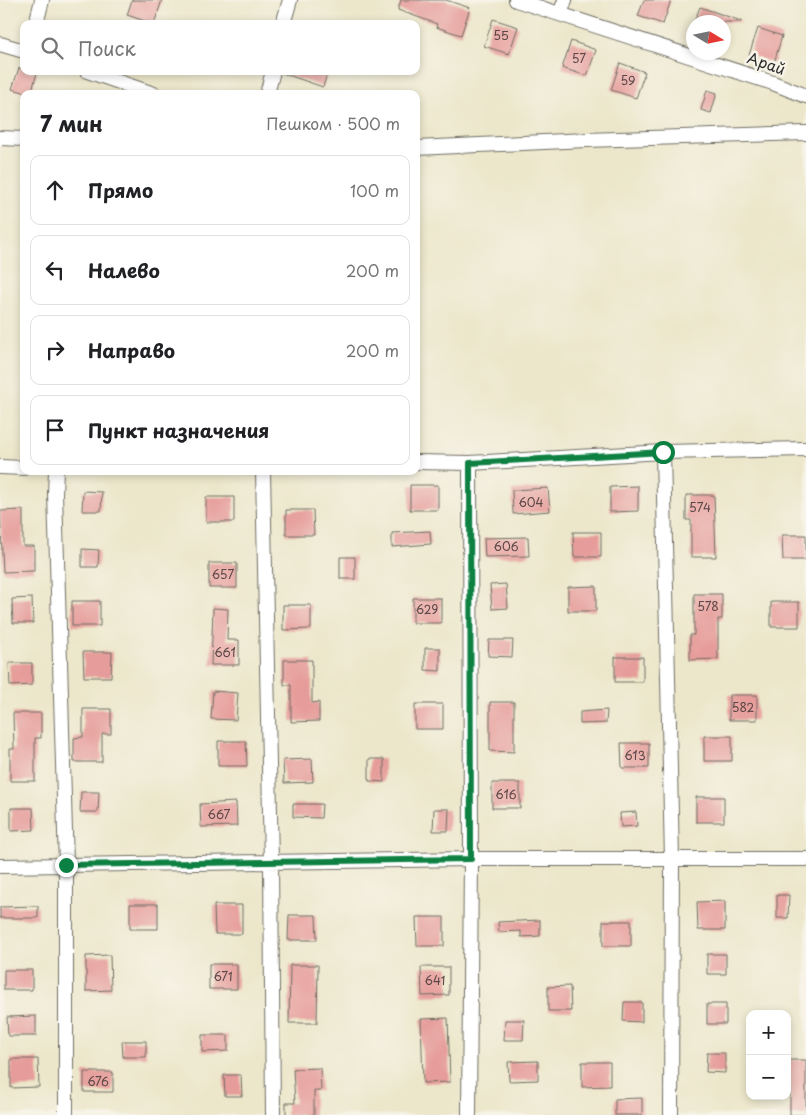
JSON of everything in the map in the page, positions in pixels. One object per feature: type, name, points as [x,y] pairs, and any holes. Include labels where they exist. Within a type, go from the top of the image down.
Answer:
[{"type":"street","points":[[37,20],[42,0]]},
{"type":"street","points":[[284,20],[290,0]]},
{"type":"street","name":"Арай","points":[[516,0],[773,83],[806,96]]},
{"type":"street","points":[[560,14],[565,0]]},
{"type":"street","points":[[0,44],[20,50]]},
{"type":"street","points":[[99,75],[142,90]]},
{"type":"street","points":[[267,90],[272,75]]},
{"type":"street","points":[[420,148],[806,133]]},
{"type":"street","points":[[0,138],[20,140]]},
{"type":"street","points":[[420,462],[470,463],[663,452],[806,449]]},
{"type":"street","points":[[663,452],[672,860],[671,1115]]},
{"type":"street","points":[[469,1115],[471,859],[470,463]]},
{"type":"street","points":[[0,467],[20,468]]},
{"type":"street","points":[[56,475],[66,865],[66,1115]]},
{"type":"street","points":[[263,475],[271,862],[273,1115]]},
{"type":"street","points":[[0,866],[471,859],[806,859]]},
{"type":"building","points":[[132,0],[162,0],[155,20],[142,20],[127,15]]},
{"type":"building","points":[[401,0],[446,0],[470,8],[461,35],[436,27],[437,24],[398,10]]},
{"type":"building","points":[[644,0],[671,0],[663,24],[638,16]]},
{"type":"building","points":[[700,7],[723,15],[697,15]]},
{"type":"building","points":[[731,18],[741,21],[731,22]]},
{"type":"building","points":[[493,19],[518,27],[509,54],[484,46]]},
{"type":"building","points":[[758,28],[782,36],[774,63],[749,55]]},
{"type":"building","points":[[571,41],[596,50],[587,76],[562,68]]},
{"type":"building","points":[[620,63],[645,72],[636,98],[611,90]]},
{"type":"building","points":[[19,68],[20,75],[36,75],[32,90],[20,91],[12,89]]},
{"type":"building","points":[[288,75],[327,75],[323,87]]},
{"type":"building","points":[[707,90],[717,93],[711,113],[701,110]]},
{"type":"building","points":[[410,485],[438,485],[438,510],[410,510]]},
{"type":"building","points":[[638,486],[638,511],[610,512],[610,487]]},
{"type":"building","points":[[548,488],[550,511],[513,514],[512,490]]},
{"type":"building","points":[[83,491],[102,492],[101,511],[82,511]]},
{"type":"building","points":[[686,495],[714,495],[716,557],[691,557],[691,520],[686,520]]},
{"type":"building","points":[[206,497],[234,497],[234,522],[206,522]]},
{"type":"building","points":[[23,510],[23,546],[34,546],[34,571],[3,572],[0,511]]},
{"type":"building","points":[[286,510],[313,510],[314,535],[286,535]]},
{"type":"building","points":[[430,531],[431,544],[392,547],[392,533]]},
{"type":"building","points":[[573,532],[601,532],[601,557],[574,557]]},
{"type":"building","points":[[782,535],[806,535],[806,560],[783,560]]},
{"type":"building","points":[[528,537],[529,556],[485,557],[484,538]]},
{"type":"building","points":[[82,549],[99,550],[98,567],[82,567]]},
{"type":"building","points":[[340,557],[355,557],[355,579],[340,579]]},
{"type":"building","points":[[209,563],[237,563],[237,588],[209,588]]},
{"type":"building","points":[[506,584],[508,608],[492,609],[490,585]]},
{"type":"building","points":[[596,586],[596,611],[568,611],[568,587]]},
{"type":"building","points":[[694,594],[722,594],[722,619],[718,619],[718,659],[690,660],[690,635],[694,635]]},
{"type":"building","points":[[32,598],[33,623],[13,623],[12,599]]},
{"type":"building","points":[[413,598],[441,598],[441,623],[413,623]]},
{"type":"building","points":[[72,601],[100,601],[100,626],[72,626]]},
{"type":"building","points":[[771,602],[799,602],[799,627],[771,627]]},
{"type":"building","points":[[283,605],[311,605],[311,629],[283,630]]},
{"type":"building","points":[[213,608],[228,609],[227,640],[239,640],[239,665],[211,665]]},
{"type":"building","points":[[489,640],[513,640],[512,657],[488,656]]},
{"type":"building","points":[[425,648],[440,648],[440,671],[425,670]]},
{"type":"building","points":[[83,652],[112,652],[111,677],[84,677]]},
{"type":"building","points":[[615,657],[643,657],[643,682],[615,682]]},
{"type":"building","points":[[284,660],[312,660],[312,703],[319,702],[319,721],[291,722],[291,685],[284,685]]},
{"type":"building","points":[[9,663],[32,663],[32,685],[10,686]]},
{"type":"building","points":[[213,691],[238,693],[236,720],[211,719]]},
{"type":"building","points":[[729,695],[757,695],[757,720],[729,720]]},
{"type":"building","points":[[490,702],[514,702],[514,752],[490,751]]},
{"type":"building","points":[[415,704],[443,704],[443,729],[415,729]]},
{"type":"building","points":[[83,709],[111,709],[111,734],[102,734],[102,762],[74,762],[74,738],[83,737]]},
{"type":"building","points":[[607,710],[606,723],[580,724],[580,712]]},
{"type":"building","points":[[13,713],[41,713],[41,738],[35,738],[35,781],[10,781],[10,749],[14,749]]},
{"type":"building","points":[[704,736],[732,736],[732,761],[704,761]]},
{"type":"building","points":[[218,741],[246,741],[247,766],[218,766]]},
{"type":"building","points":[[621,743],[649,743],[649,768],[622,768]]},
{"type":"building","points":[[312,759],[313,782],[284,783],[283,760]]},
{"type":"building","points":[[369,759],[384,759],[384,782],[369,781]]},
{"type":"building","points":[[492,783],[520,783],[520,808],[492,808]]},
{"type":"building","points":[[81,792],[99,792],[98,812],[80,812]]},
{"type":"building","points":[[696,797],[724,797],[724,822],[696,822]]},
{"type":"building","points":[[236,802],[237,826],[201,827],[200,804]]},
{"type":"building","points":[[293,804],[322,804],[321,818],[293,817]]},
{"type":"building","points":[[11,808],[33,808],[34,830],[11,831]]},
{"type":"building","points":[[434,809],[449,809],[448,831],[433,831]]},
{"type":"building","points":[[636,812],[637,826],[621,827],[620,813]]},
{"type":"building","points":[[777,895],[789,895],[788,918],[777,918]]},
{"type":"building","points":[[725,901],[725,930],[698,930],[697,902]]},
{"type":"building","points":[[130,904],[158,904],[158,929],[130,929]]},
{"type":"building","points":[[214,905],[242,905],[242,934],[215,934]]},
{"type":"building","points":[[38,906],[38,918],[0,918],[0,907]]},
{"type":"building","points":[[289,915],[316,915],[317,940],[288,940]]},
{"type":"building","points":[[416,917],[444,917],[444,946],[417,946]]},
{"type":"building","points":[[540,920],[540,936],[521,937],[521,931],[499,932],[498,922]]},
{"type":"building","points":[[603,921],[631,921],[631,946],[603,946]]},
{"type":"building","points":[[707,954],[726,954],[726,974],[707,974]]},
{"type":"building","points":[[110,955],[111,990],[86,991],[86,956]]},
{"type":"building","points":[[209,964],[237,964],[237,989],[209,989]]},
{"type":"building","points":[[290,965],[318,965],[317,1023],[289,1023]]},
{"type":"building","points":[[421,967],[449,967],[449,995],[422,996]]},
{"type":"building","points":[[4,970],[32,970],[32,990],[4,990]]},
{"type":"building","points":[[570,986],[571,1011],[548,1011],[548,987]]},
{"type":"building","points":[[624,1002],[642,1002],[642,1022],[623,1021]]},
{"type":"building","points":[[707,1004],[726,1004],[726,1024],[707,1024]]},
{"type":"building","points":[[36,1016],[36,1036],[8,1036],[7,1017]]},
{"type":"building","points":[[448,1018],[450,1082],[423,1083],[421,1019]]},
{"type":"building","points":[[505,1020],[524,1020],[523,1040],[504,1040]]},
{"type":"building","points":[[202,1035],[228,1035],[228,1051],[202,1052]]},
{"type":"building","points":[[122,1041],[146,1041],[146,1057],[123,1057]]},
{"type":"building","points":[[707,1053],[725,1053],[725,1073],[706,1072]]},
{"type":"building","points":[[11,1059],[38,1059],[39,1087],[11,1088]]},
{"type":"building","points":[[791,1060],[806,1060],[806,1115],[790,1115]]},
{"type":"building","points":[[538,1061],[538,1080],[509,1081],[508,1062]]},
{"type":"building","points":[[582,1062],[610,1062],[610,1086],[582,1087]]},
{"type":"building","points":[[320,1068],[321,1091],[314,1091],[314,1115],[286,1115],[286,1103],[295,1103],[293,1069]]},
{"type":"building","points":[[84,1072],[113,1072],[113,1092],[84,1092]]},
{"type":"building","points":[[224,1075],[241,1075],[242,1096],[225,1096]]},
{"type":"building","points":[[642,1098],[642,1115],[615,1115],[615,1099]]},
{"type":"route","points":[[66,865],[471,859],[470,463],[663,452]]}]
